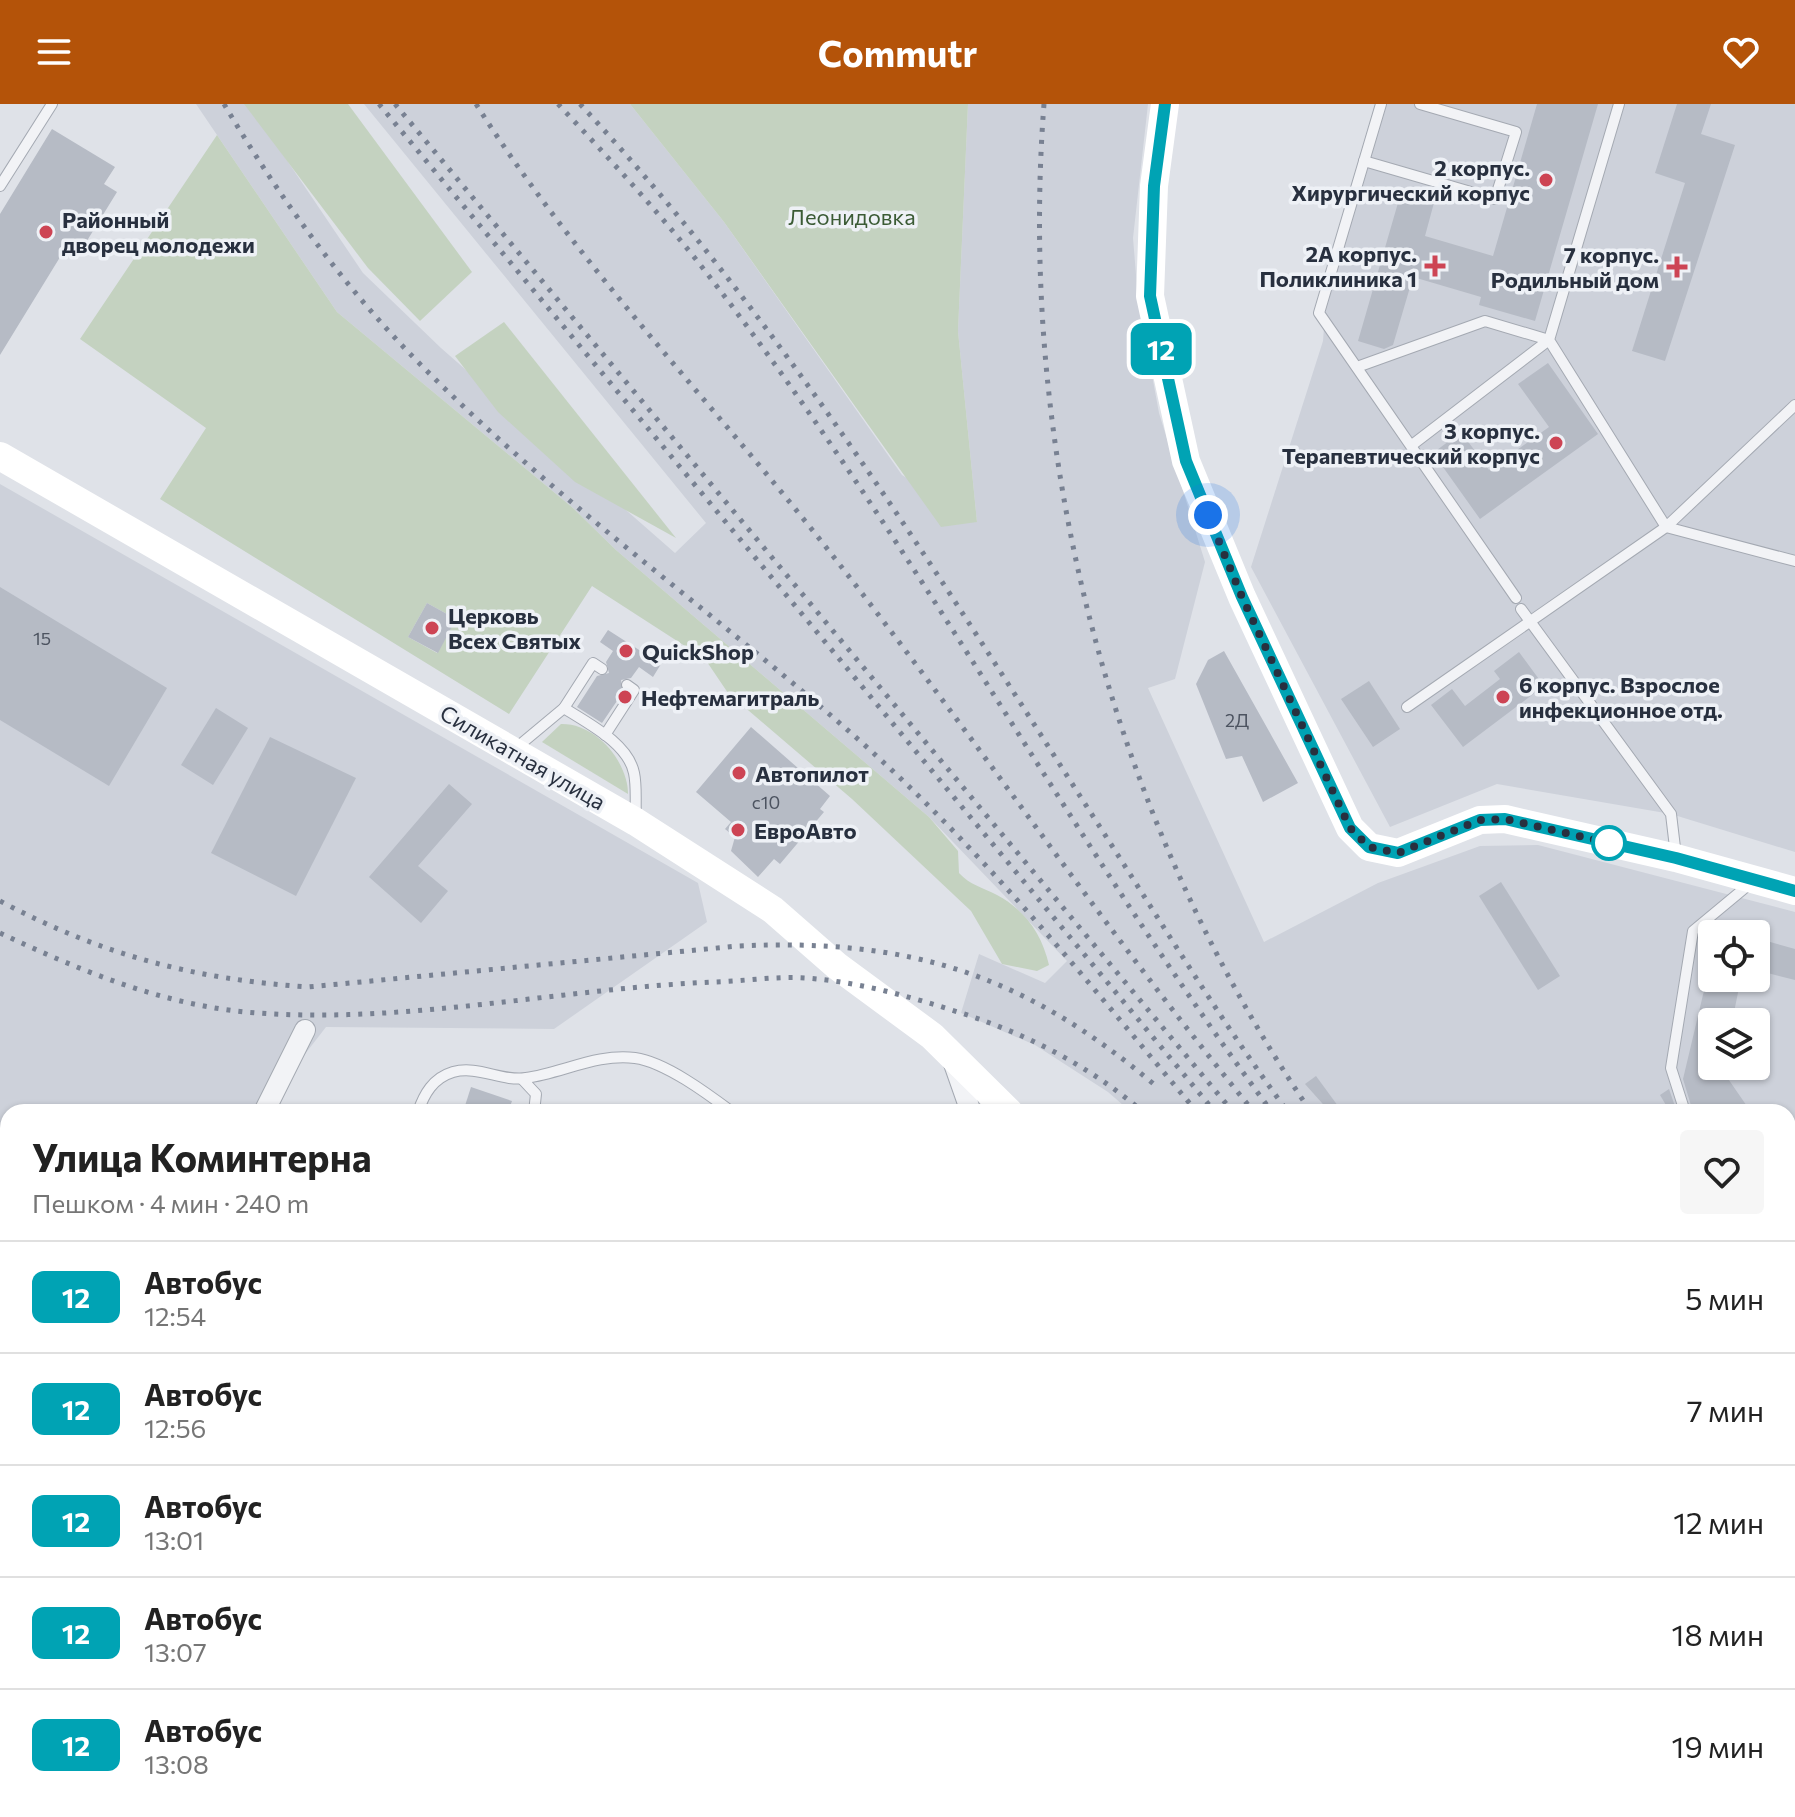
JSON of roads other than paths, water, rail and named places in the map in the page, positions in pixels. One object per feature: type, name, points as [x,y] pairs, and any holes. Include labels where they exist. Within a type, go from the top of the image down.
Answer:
[{"type":"street","points":[[1165,104],[1154,186],[1150,296],[1186,461],[1242,597],[1345,818],[1369,847],[1398,853],[1480,820],[1505,819],[1677,849],[1795,891]]},
{"type":"street","name":"Силикатная улица","points":[[0,456],[636,822],[773,910],[808,943],[949,1051],[1001,1104]]},
{"type":"street","points":[[268,1104],[305,1030]]},
{"type":"street","points":[[949,1051],[968,1104]]},
{"type":"lane","points":[[0,186],[52,104]]},
{"type":"lane","points":[[1381,104],[1319,313],[1516,598]]},
{"type":"lane","points":[[1364,161],[1495,199],[1516,132],[1420,104]]},
{"type":"lane","points":[[1412,445],[1549,340],[1619,104]]},
{"type":"lane","points":[[1357,367],[1485,321],[1549,340],[1666,527],[1795,561]]},
{"type":"lane","points":[[1407,707],[1666,527],[1795,405]]},
{"type":"lane","points":[[1521,609],[1671,814],[1677,849]]},
{"type":"lane","points":[[513,751],[577,698],[593,663],[602,669]]},
{"type":"lane","points":[[605,735],[610,719],[634,690],[627,685]]},
{"type":"lane","points":[[564,708],[605,735],[634,770],[636,822]]},
{"type":"lane","points":[[1682,1104],[1671,1068],[1693,931],[1754,876]]},
{"type":"lane","points":[[420,1104],[423,1094],[438,1079],[453,1072],[480,1071],[522,1079],[602,1059],[637,1058],[699,1088],[721,1104]]},
{"type":"lane","points":[[522,1079],[536,1094],[535,1104]]},
{"type":"railway","points":[[224,104],[267,173],[338,272],[419,363],[525,462],[805,694],[906,784],[1035,920],[1190,1104]]},
{"type":"railway","points":[[379,104],[1208,1104]]},
{"type":"railway","points":[[395,104],[1226,1104]]},
{"type":"railway","points":[[476,104],[601,277],[829,551],[1145,974],[1248,1104]]},
{"type":"railway","points":[[558,104],[685,246],[778,369],[921,580],[1127,902],[1266,1104]]},
{"type":"railway","points":[[580,104],[726,276],[860,459],[1218,1011],[1282,1104]]},
{"type":"railway","points":[[1044,104],[1040,236],[1046,368],[1064,500],[1093,630],[1132,757],[1182,881],[1241,999],[1306,1104]]},
{"type":"railway","points":[[0,901],[75,936],[149,961],[226,978],[308,987],[738,946],[800,945],[911,957],[962,971],[1011,990],[1059,1016],[1156,1086]]},
{"type":"railway","points":[[0,933],[125,985],[191,1003],[258,1013],[373,1014],[601,991],[772,978],[845,983],[921,1000],[1008,1030],[1079,1066],[1134,1104]]},
{"type":"place","name":"2 корпус. Хирургический корпус","points":[[1546,180]]},
{"type":"place","name":"Районный дворец молодежи","points":[[46,232]]},
{"type":"place","name":"2А корпус. Поликлиника 1","points":[[1435,266]]},
{"type":"place","name":"7 корпус. Родильный дом","points":[[1677,267]]},
{"type":"place","name":"3 корпус. Терапевтический корпус","points":[[1556,443]]},
{"type":"place","name":"Церковь Всех Святых","points":[[432,628]]},
{"type":"place","name":"QuickShop","points":[[626,651]]},
{"type":"place","name":"Нефтемагитраль","points":[[625,697]]},
{"type":"place","name":"6 корпус. Взрослое инфекционное отд.","points":[[1503,697]]},
{"type":"place","name":"Автопилот","points":[[739,773]]},
{"type":"place","name":"ЕвроАвто","points":[[738,830]]},
{"type":"park label","name":"Леонидовка","points":[[852,216]]}]
